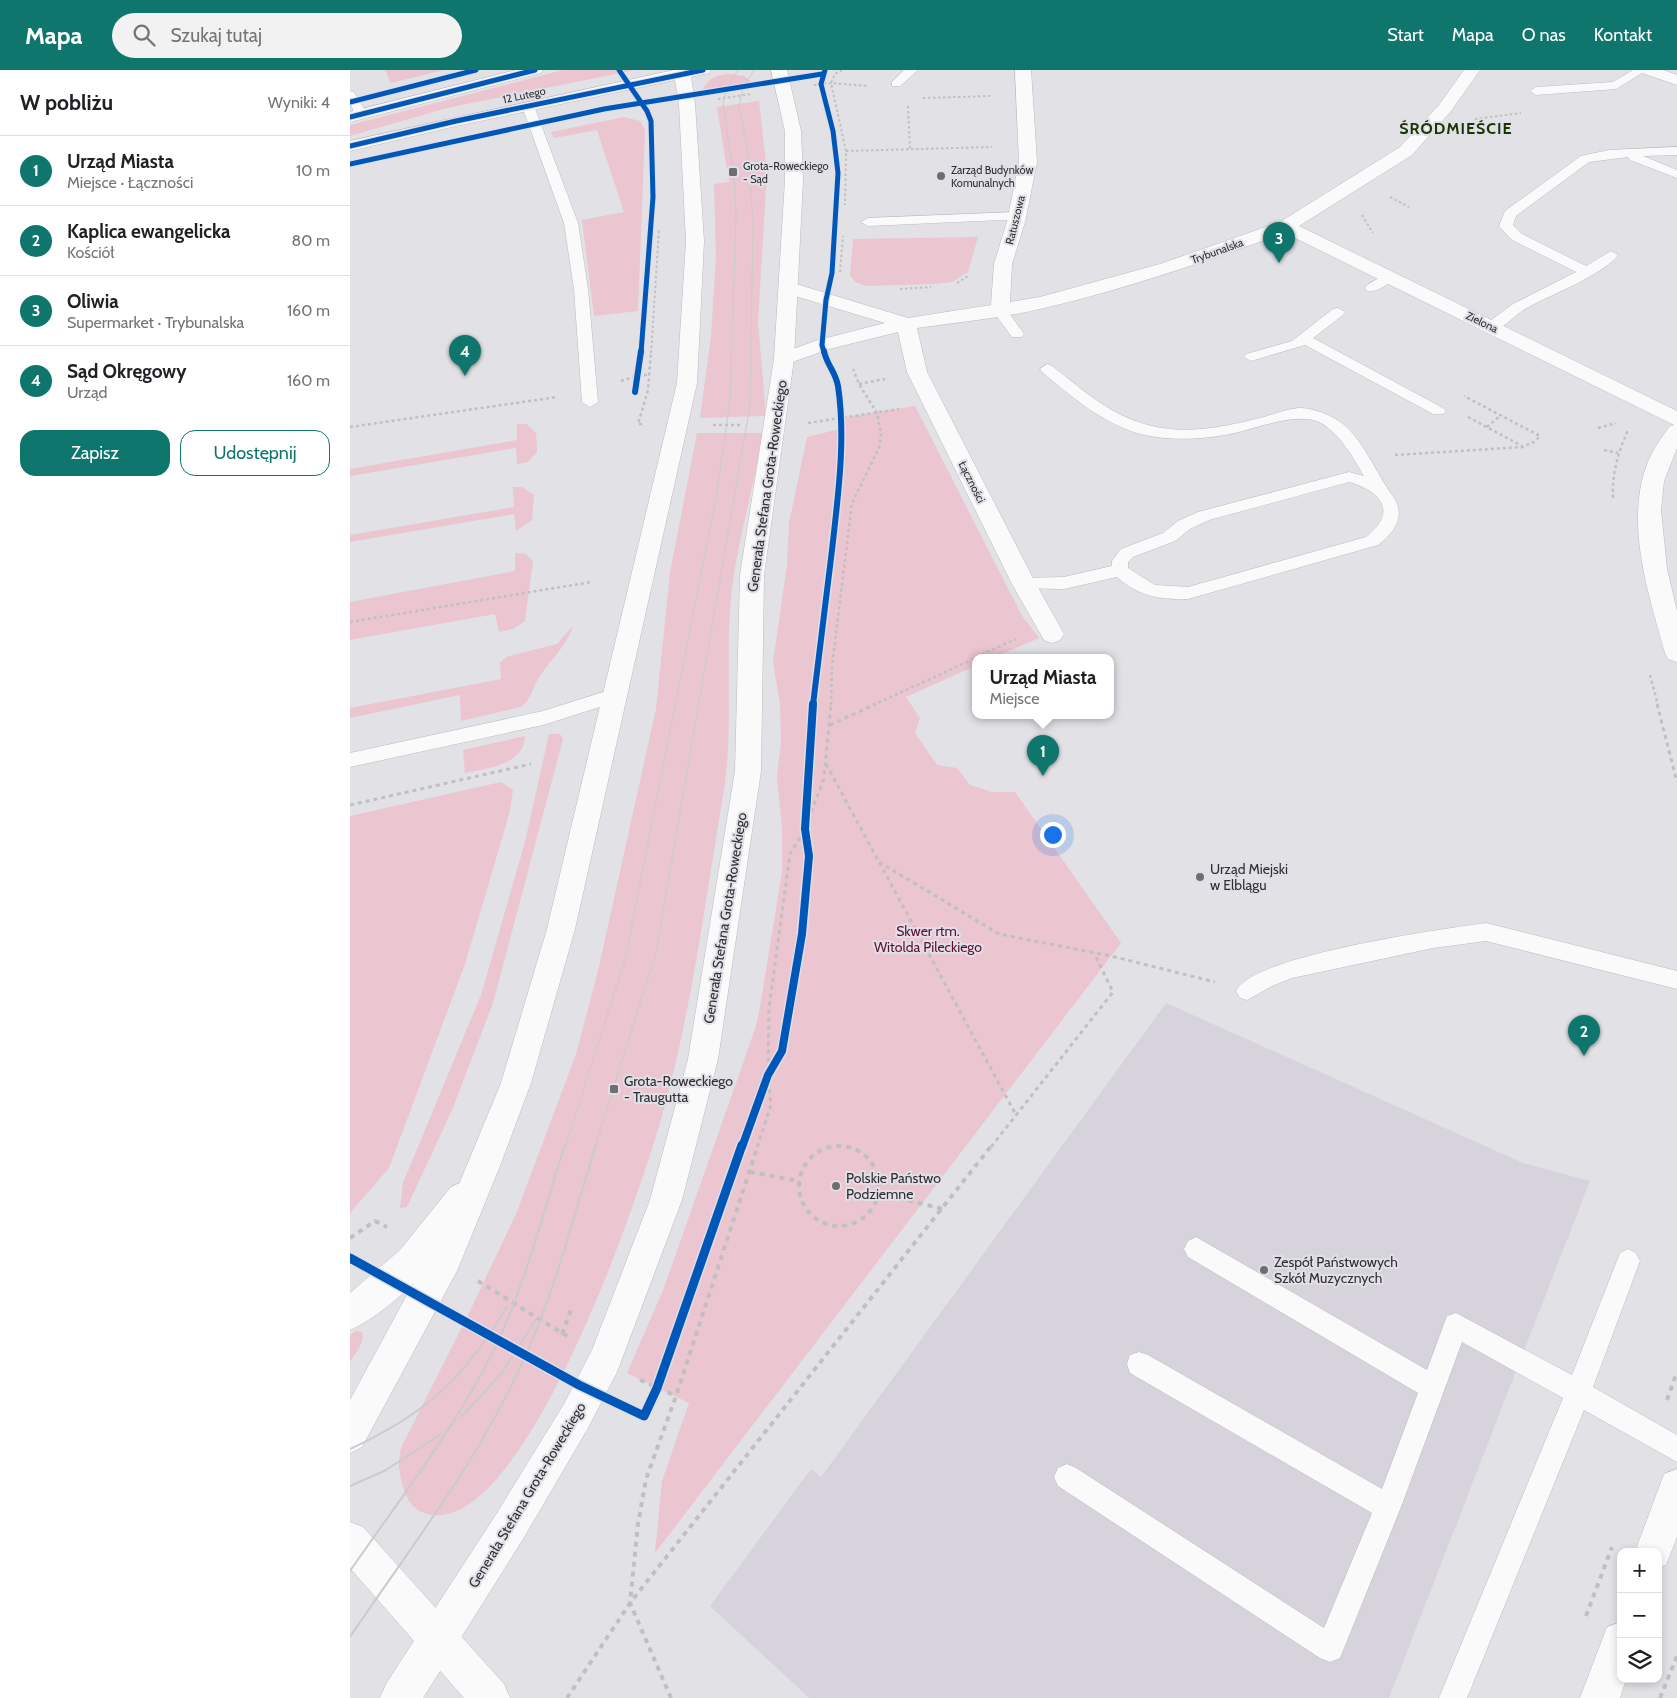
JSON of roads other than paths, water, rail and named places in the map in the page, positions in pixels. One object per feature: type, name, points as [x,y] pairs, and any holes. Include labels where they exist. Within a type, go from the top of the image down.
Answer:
[{"type":"street","name":"12 Lutego","points":[[356,115],[535,70]]},
{"type":"street","name":"Ratuszowa","points":[[1000,311],[1003,264],[1018,216],[1028,162],[1023,70]]},
{"type":"street","name":"Trybunalska","points":[[784,359],[842,340],[906,324],[1042,304],[1167,268],[1286,226],[1406,151],[1445,108],[1472,70]]},
{"type":"street","points":[[1648,70],[1677,80]]},
{"type":"street","name":"Generała Stefana Grota-Roweckiego","points":[[400,1698],[571,1425],[605,1360],[666,1200],[702,1059],[748,771],[752,575],[784,359],[794,180],[793,131],[782,80]]},
{"type":"street","name":"12 Lutego","points":[[350,146],[528,106],[688,83]]},
{"type":"street","points":[[350,1435],[435,1254],[484,1166],[516,1083],[561,929],[687,383],[696,241],[688,83]]},
{"type":"street","name":"Zielona","points":[[1286,226],[1677,419]]},
{"type":"street","name":"Trybunalska","points":[[789,288],[906,324]]},
{"type":"street","name":"Łączności","points":[[906,324],[918,372],[1024,584],[1052,634]]},
{"type":"street","points":[[1677,431],[1659,457],[1653,478],[1650,503],[1651,534],[1661,594],[1677,653]]},
{"type":"street","points":[[350,1313],[400,1275],[435,1254]]},
{"type":"street","points":[[1654,1548],[1677,1487]]},
{"type":"street","points":[[350,1540],[490,1698]]},
{"type":"street","points":[[1600,1698],[1617,1652]]},
{"type":"lane","points":[[896,84],[904,75],[912,70]]},
{"type":"lane","points":[[1536,91],[1616,85],[1641,70]]},
{"type":"lane","points":[[350,95],[356,115]]},
{"type":"lane","points":[[528,106],[571,223],[581,289],[590,397]]},
{"type":"lane","points":[[1587,272],[1518,236],[1506,226],[1506,220],[1510,214],[1585,159],[1608,154],[1677,151]]},
{"type":"lane","points":[[1627,154],[1677,174]]},
{"type":"lane","points":[[868,222],[1018,216]]},
{"type":"lane","points":[[1491,326],[1518,307],[1587,272],[1611,255]]},
{"type":"lane","points":[[1372,288],[1388,276]]},
{"type":"lane","points":[[1000,311],[1017,334]]},
{"type":"lane","points":[[1251,357],[1289,348],[1304,339],[1338,312]]},
{"type":"lane","points":[[1304,339],[1438,411]]},
{"type":"lane","points":[[1046,369],[1109,416],[1141,429],[1177,435],[1209,434],[1299,413],[1308,413],[1321,418],[1344,433],[1362,458],[1387,498],[1392,517],[1385,534],[1372,541],[1188,593],[1157,593],[1142,588],[1120,570]]},
{"type":"lane","points":[[1120,570],[1120,561],[1127,553],[1169,537],[1192,520],[1350,477],[1361,469],[1362,458]]},
{"type":"lane","points":[[1350,477],[1370,483],[1387,498]]},
{"type":"lane","points":[[1024,584],[1064,583],[1120,570]]},
{"type":"lane","points":[[350,760],[543,718],[616,695]]},
{"type":"lane","points":[[1247,991],[1265,979],[1291,969],[1433,939],[1486,932],[1677,980]]},
{"type":"lane","points":[[1196,1249],[1432,1388]]},
{"type":"lane","points":[[1453,1698],[1578,1394],[1628,1261]]},
{"type":"lane","points":[[1068,1477],[1330,1648],[1388,1507],[1456,1325],[1522,1359],[1578,1394],[1677,1449]]},
{"type":"lane","points":[[1139,1364],[1388,1507]]},
{"type":"tram line","points":[[565,1147],[625,960],[716,498],[730,401],[736,216],[734,178],[723,103],[727,87],[738,70]]},
{"type":"tram line","points":[[595,1147],[656,952],[750,405],[753,222],[748,151],[739,107],[743,87],[754,70]]},
{"type":"tram line","points":[[350,1571],[429,1458],[484,1370],[518,1292],[565,1145]]},
{"type":"tram line","points":[[350,1637],[465,1468],[505,1398],[545,1308],[596,1145]]},
{"type":"tram line","points":[[350,1449],[401,1422],[441,1391],[459,1374],[475,1354],[507,1306]]},
{"type":"tram line","points":[[462,1416],[501,1374],[536,1319]]},
{"type":"tram line","points":[[350,1486],[386,1470],[441,1434]]},
{"type":"place","name":"Grota-Roweckiego - Sąd","points":[[733,172]]},
{"type":"place","name":"Zarząd Budynków Komunalnych","points":[[941,176]]},
{"type":"place","name":"Oliwia","points":[[1279,263]]},
{"type":"place","name":"Sąd Okręgowy","points":[[465,376]]},
{"type":"place","name":"Urząd Miasta","points":[[1043,776]]},
{"type":"place","name":"Urząd Miejski w Elblągu","points":[[1200,877]]},
{"type":"place","name":"Kaplica ewangelicka","points":[[1584,1056]]},
{"type":"place","name":"Grota-Roweckiego - Traugutta","points":[[614,1089]]},
{"type":"place","name":"Polskie Państwo Podziemne","points":[[836,1186]]},
{"type":"place","name":"Zespół Państwowych Szkół Muzycznych","points":[[1264,1270]]},
{"type":"district","name":"ŚRÓDMIEŚCIE","points":[[1456,128]]},
{"type":"park label","name":"Skwer rtm. Witolda Pileckiego","points":[[928,940]]}]
